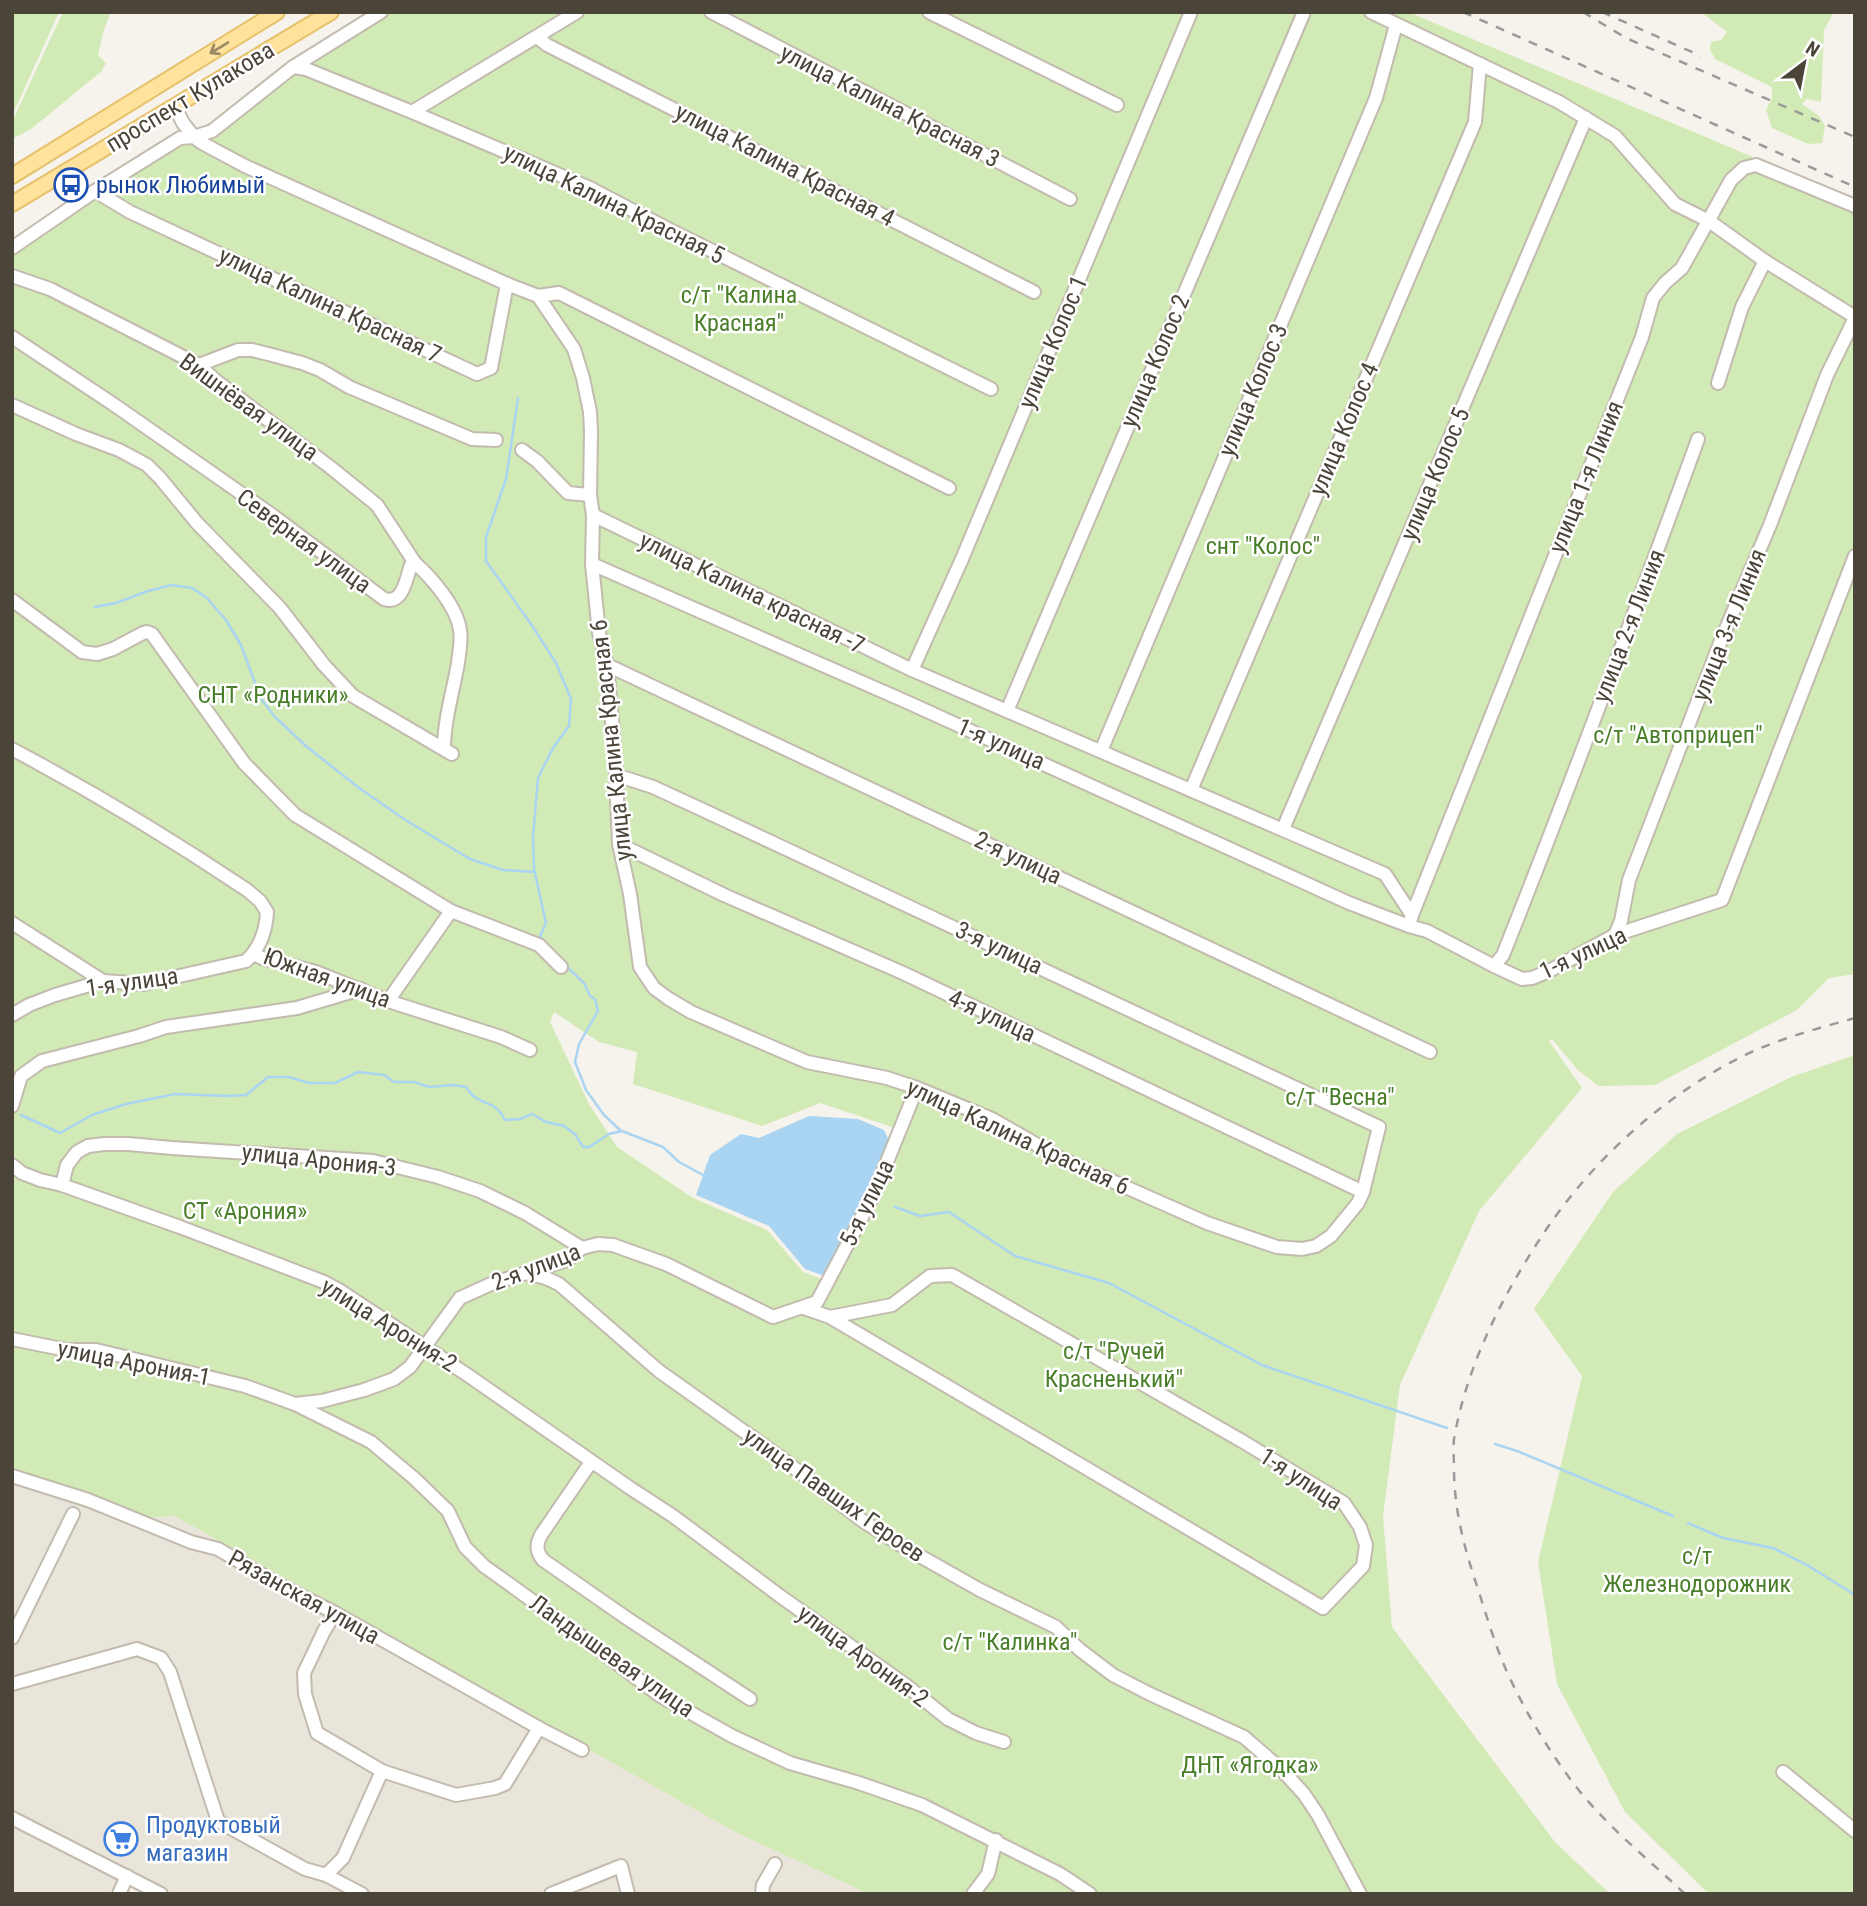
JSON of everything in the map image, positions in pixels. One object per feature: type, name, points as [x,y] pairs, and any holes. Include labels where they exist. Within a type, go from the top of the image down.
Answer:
[{"type":"main road","name":"проспект Кулакова","points":[[12,176],[277,12]]},
{"type":"main road","name":"проспект Кулакова","points":[[12,204],[331,12]]},
{"type":"street","points":[[12,248],[95,191],[180,138],[212,131],[381,12]]},
{"type":"street","points":[[412,112],[577,12]]},
{"type":"street","name":"улица Калина Красная 3","points":[[711,12],[1070,199]]},
{"type":"street","points":[[929,12],[1117,105]]},
{"type":"street","name":"улица Колос 1","points":[[912,670],[972,534],[1191,12]]},
{"type":"street","name":"улица Колос 2","points":[[1007,711],[1304,12]]},
{"type":"street","points":[[1371,12],[1559,102],[1615,136],[1675,204],[1709,221],[1765,261],[1855,318]]},
{"type":"street","name":"улица Колос 3","points":[[1101,751],[1376,98],[1396,26]]},
{"type":"street","name":"улица Калина Красная 4","points":[[537,37],[547,45],[1034,292]]},
{"type":"street","name":"улица Колос 4","points":[[1191,790],[1475,122],[1480,64]]},
{"type":"street","name":"улица Калина Красная 5","points":[[299,68],[412,112],[590,188],[991,389]]},
{"type":"street","points":[[175,107],[183,123],[202,143],[245,166],[508,284],[538,296],[559,293],[949,488]]},
{"type":"street","name":"улица Колос 5","points":[[1283,830],[1586,118]]},
{"type":"street","name":"улица 1-я Линия","points":[[1411,920],[1642,337],[1653,298],[1682,268],[1731,180],[1744,168],[1756,166],[1855,206]]},
{"type":"street","name":"улица Калина Красная 7","points":[[95,191],[130,212],[477,374],[491,368],[508,284]]},
{"type":"street","points":[[1718,383],[1742,307],[1765,261]]},
{"type":"street","name":"Вишнёвая улица","points":[[12,276],[50,289],[199,365],[377,505],[415,563]]},
{"type":"street","name":"улица Калина Красная 6","points":[[538,296],[574,349],[583,378],[592,431],[592,564],[599,633],[607,665],[617,775],[619,844],[630,894],[639,967],[654,988],[691,1012],[807,1062],[887,1078],[917,1088],[992,1119],[1060,1158],[1207,1223],[1277,1247],[1302,1249],[1316,1246],[1331,1236],[1363,1192]]},
{"type":"street","name":"улица 3-я Линия","points":[[1615,935],[1621,921],[1629,880],[1722,638],[1766,536],[1827,375],[1855,318]]},
{"type":"street","name":"Северная улица","points":[[12,337],[102,396],[272,515],[384,598],[396,599],[411,565],[415,563],[426,571],[453,611],[461,632],[444,735],[448,752],[354,696],[324,665],[280,608],[146,465],[119,450],[12,405]]},
{"type":"street","points":[[199,365],[238,350],[272,355],[320,370],[349,387],[472,439],[496,440]]},
{"type":"street","name":"улица 2-я Линия","points":[[1494,966],[1503,955],[1537,870],[1698,439]]},
{"type":"street","points":[[523,450],[568,493],[590,495]]},
{"type":"street","name":"улица Калина красная -7","points":[[593,515],[912,670]]},
{"type":"street","name":"1-я улица","points":[[592,564],[907,702],[1349,903],[1411,920],[1427,931],[1522,979],[1549,971],[1615,935],[1722,900],[1855,556]]},
{"type":"street","points":[[12,600],[82,652],[97,654],[113,649],[143,632],[152,634],[244,763],[295,816],[451,911],[539,945],[561,967]]},
{"type":"street","name":"2-я улица","points":[[607,665],[1430,1052]]},
{"type":"street","name":"1-я улица","points":[[912,670],[1385,874],[1411,920]]},
{"type":"street","name":"Южная улица","points":[[12,748],[157,831],[260,901],[267,912],[267,919],[264,935],[254,957],[316,972],[388,1001],[501,1037],[530,1050]]},
{"type":"street","name":"3-я улица","points":[[617,775],[653,787],[1379,1126],[1363,1192]]},
{"type":"street","name":"4-я улица","points":[[619,844],[724,895],[916,979],[1363,1192]]},
{"type":"street","points":[[388,1001],[451,911]]},
{"type":"street","points":[[12,923],[103,981]]},
{"type":"street","name":"1-я улица","points":[[12,1015],[55,995],[103,981],[144,984],[254,957]]},
{"type":"street","points":[[12,1106],[21,1076],[42,1060],[166,1027],[297,1009],[361,989]]},
{"type":"street","name":"5-я улица","points":[[804,1308],[817,1303],[873,1196],[917,1088]]},
{"type":"street","name":"улица Арония-3","points":[[62,1185],[67,1165],[77,1152],[88,1146],[104,1144],[373,1161],[438,1177],[480,1191],[525,1213],[582,1248]]},
{"type":"street","name":"улица Арония-2","points":[[12,1165],[22,1173],[40,1180],[62,1185],[180,1227],[339,1290],[673,1516],[907,1686],[948,1719],[976,1733],[1004,1742]]},
{"type":"street","name":"2-я улица","points":[[295,1404],[322,1401],[394,1379],[410,1367],[460,1298],[491,1284],[567,1261],[582,1248],[598,1244],[613,1245],[666,1264],[773,1317],[804,1308]]},
{"type":"street","name":"улица Павших Героев","points":[[525,1273],[559,1284],[659,1371],[780,1457],[863,1521],[980,1590],[1056,1627],[1080,1650],[1113,1675],[1150,1695],[1244,1737],[1282,1770],[1304,1794],[1360,1894]]},
{"type":"street","name":"1-я улица","points":[[804,1308],[830,1317],[1323,1608],[1363,1566],[1366,1545],[1360,1527],[1344,1503],[1242,1441],[952,1275],[930,1276],[891,1305],[830,1317]]},
{"type":"street","name":"улица Арония-1","points":[[12,1339],[66,1350],[96,1350],[140,1360],[245,1386],[295,1404]]},
{"type":"street","name":"Ландышевая улица","points":[[295,1404],[371,1442],[448,1511],[465,1548],[484,1566],[659,1695],[732,1736],[790,1763],[922,1805],[996,1840],[1060,1874],[1090,1894]]},
{"type":"street","points":[[591,1462],[541,1535],[537,1545],[538,1553],[543,1560],[628,1619],[750,1699]]},
{"type":"street","name":"Рязанская улица","points":[[12,1476],[88,1500],[191,1542],[218,1549],[582,1750]]},
{"type":"street","points":[[12,1638],[73,1514]]},
{"type":"street","points":[[335,1613],[304,1673],[304,1694],[317,1733],[382,1772],[456,1796],[495,1788],[505,1784],[539,1728]]},
{"type":"street","points":[[12,1684],[136,1649],[161,1658],[170,1672],[218,1821],[305,1869],[326,1875],[362,1894]]},
{"type":"street","points":[[326,1875],[343,1858],[382,1772]]},
{"type":"street","points":[[1783,1772],[1855,1831]]},
{"type":"street","points":[[12,1818],[161,1894]]},
{"type":"street","points":[[974,1894],[988,1874],[996,1840]]},
{"type":"street","points":[[762,1894],[763,1885],[775,1864]]},
{"type":"street","points":[[551,1894],[621,1866],[628,1894]]},
{"type":"street","points":[[119,1894],[127,1876]]},
{"type":"shaded area","points":[[12,1474],[126,1519],[175,1516],[735,1832],[869,1894],[172,1894],[12,1811]]},
{"type":"shaded area","points":[[12,1824],[123,1880],[116,1894],[12,1894]]},
{"type":"green space","points":[[12,12],[59,12],[12,116]]},
{"type":"green space","points":[[63,12],[111,12],[98,55],[106,63],[102,71],[31,129],[12,139],[12,122]]},
{"type":"green space","points":[[384,12],[1408,12],[1855,202],[1855,974],[1829,978],[1797,1010],[1655,1085],[1598,1086],[1577,1069],[1552,1039],[1549,1041],[1582,1088],[1479,1211],[1400,1385],[1383,1516],[1392,1627],[1555,1842],[1610,1894],[869,1894],[735,1832],[175,1516],[126,1519],[12,1474],[12,248]],"holes":[[[554,1012],[599,1042],[637,1052],[633,1084],[762,1126],[820,1103],[907,1132],[833,1283],[803,1272],[767,1230],[693,1198],[617,1147],[589,1104],[550,1022]]]},
{"type":"green space","points":[[1701,12],[1834,12],[1824,30],[1821,102],[1807,99],[1802,104],[1819,116],[1825,126],[1822,143],[1808,144],[1772,128],[1766,110],[1772,98],[1772,87],[1715,59],[1710,49],[1711,42],[1721,40],[1727,32]]},
{"type":"green space","name":"с/т Железнодорожник","points":[[1855,1055],[1855,1894],[1709,1894],[1625,1812],[1557,1684],[1538,1562],[1582,1376],[1534,1309],[1613,1192],[1677,1134],[1791,1077]]},
{"type":"water","points":[[809,1116],[858,1119],[884,1130],[890,1143],[827,1277],[805,1269],[769,1226],[696,1195],[710,1155],[741,1134],[759,1138]]},
{"type":"waterway","points":[[518,398],[506,479],[486,537],[486,561],[556,663],[571,699],[569,726],[553,748],[538,778],[533,837],[534,869],[546,923],[540,936],[548,946]]},
{"type":"waterway","points":[[95,607],[172,585],[192,588],[206,597],[226,620],[241,645],[261,699],[275,717],[306,746],[359,788],[470,859],[503,870],[535,872]]},
{"type":"waterway","points":[[566,966],[584,983],[590,996],[595,999],[598,1011],[579,1044],[575,1062],[586,1090],[604,1115],[620,1130]]},
{"type":"waterway","points":[[21,1115],[60,1133],[92,1115],[126,1104],[175,1094],[246,1095],[268,1077],[289,1077],[309,1083],[335,1083],[358,1072],[384,1075],[394,1082],[414,1082],[429,1087],[466,1087],[473,1096],[498,1110],[505,1120],[520,1119],[532,1114],[546,1122],[564,1126],[575,1134],[583,1147],[589,1147],[609,1134],[622,1131],[663,1147],[679,1162],[706,1175]]},
{"type":"waterway","points":[[895,1207],[920,1216],[949,1212],[1015,1256],[1109,1283],[1262,1365],[1447,1428]]},
{"type":"waterway","points":[[1495,1444],[1673,1516]]},
{"type":"waterway","points":[[1688,1523],[1723,1538],[1773,1548],[1807,1565],[1855,1595]]},
{"type":"railway","points":[[1463,12],[1855,187]]},
{"type":"railway","points":[[1583,12],[1626,38],[1855,137]]},
{"type":"railway","points":[[1602,12],[1701,56]]},
{"type":"railway","points":[[1685,1894],[1609,1823],[1568,1776],[1535,1726],[1507,1672],[1471,1566],[1457,1511],[1454,1439],[1459,1413],[1485,1338],[1509,1290],[1556,1216],[1601,1162],[1652,1115],[1710,1074],[1769,1045],[1855,1018]]},
{"type":"place","name":"рынок Любимый","points":[[71,185]]},
{"type":"place","name":"Продуктовый магазин","points":[[121,1839]]},
{"type":"park label","name":"с/т \"Калина Красная\"","points":[[739,309]]},
{"type":"park label","name":"снт \"Колос\"","points":[[1263,546]]},
{"type":"park label","name":"СНТ «Родники»","points":[[273,695]]},
{"type":"park label","name":"с/т \"Автоприцеп\"","points":[[1678,735]]},
{"type":"park label","name":"с/т \"Весна\"","points":[[1340,1097]]},
{"type":"park label","name":"СТ «Арония»","points":[[245,1211]]},
{"type":"park label","name":"с/т \"Ручей Красненький\"","points":[[1114,1365]]},
{"type":"park label","name":"с/т \"Калинка\"","points":[[1010,1642]]},
{"type":"park label","name":"ДНТ «Ягодка»","points":[[1250,1765]]}]
